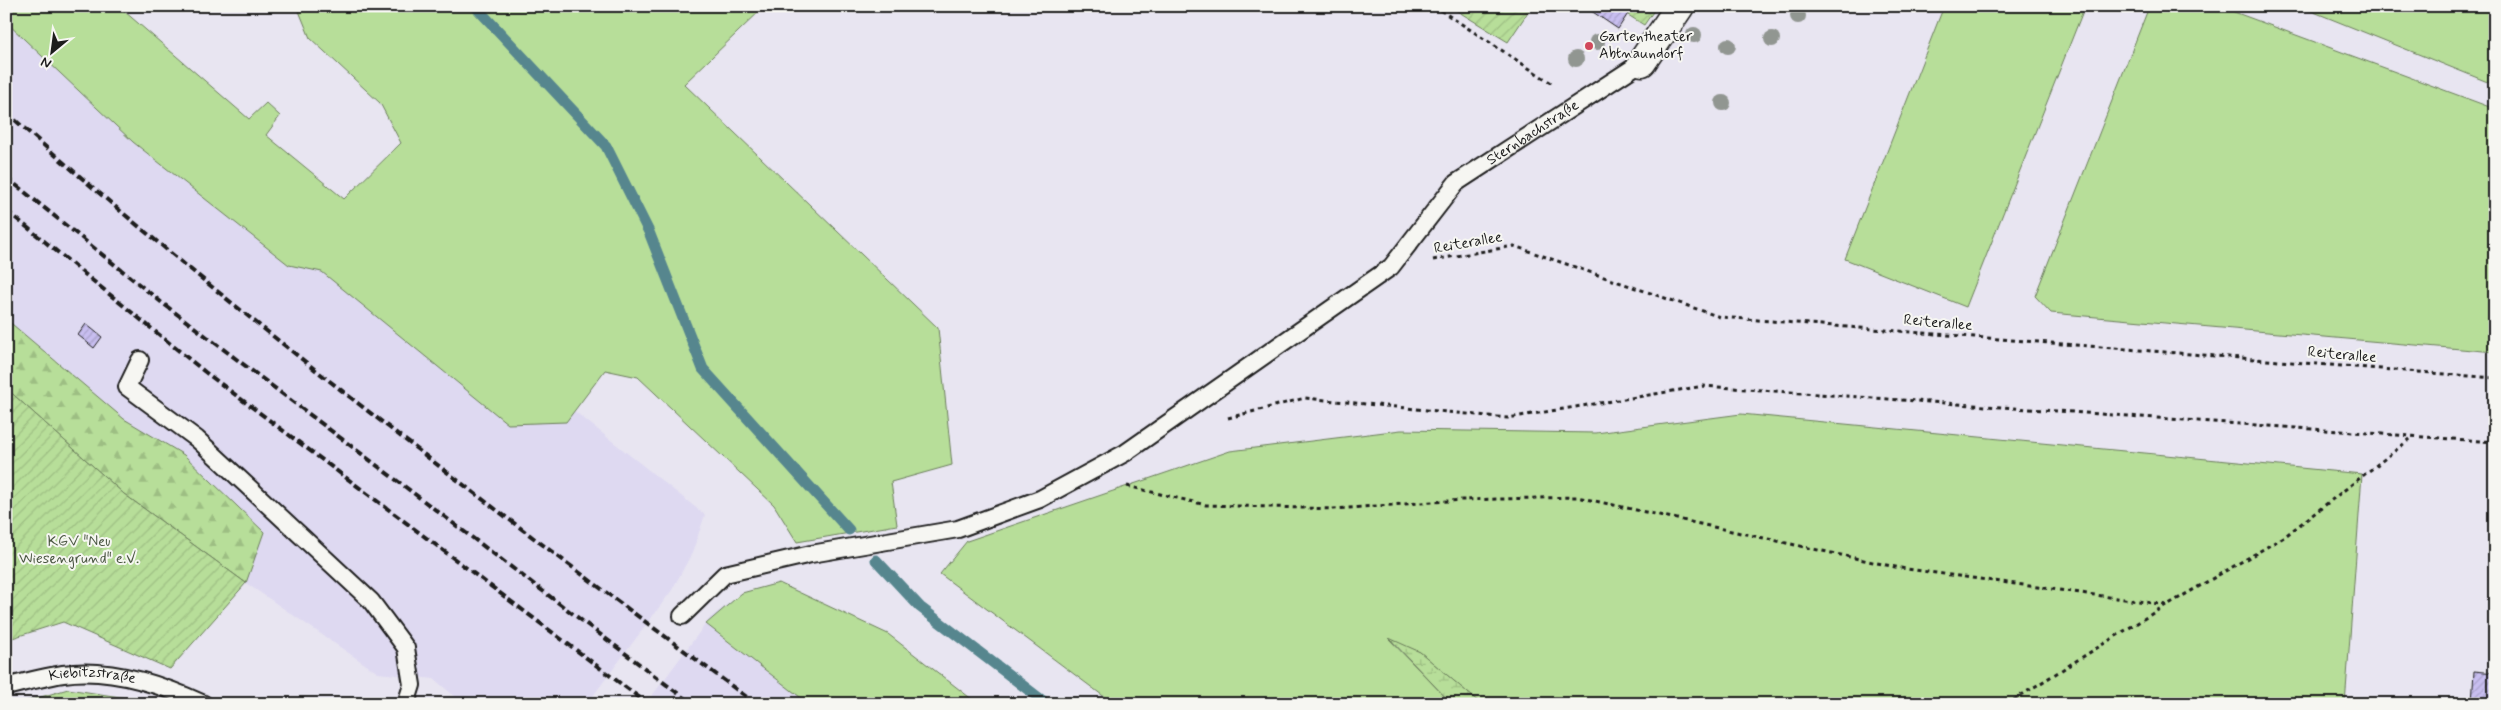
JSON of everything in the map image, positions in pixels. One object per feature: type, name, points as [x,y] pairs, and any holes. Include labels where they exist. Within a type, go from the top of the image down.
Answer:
[{"type":"street","name":"Sternbachstraße","points":[[1642,62],[1680,6]]},
{"type":"lane","name":"Sternbachstraße","points":[[682,616],[725,574],[811,554],[958,529],[1040,499],[1125,453],[1392,267],[1456,183],[1642,62]]},
{"type":"lane","points":[[140,360],[127,386],[197,439],[371,601],[406,648],[412,685],[406,704]]},
{"type":"lane","name":"Kiebitzstraße","points":[[6,687],[64,674],[97,674],[127,678],[181,693],[204,704]]},
{"type":"path","points":[[1434,6],[1580,102]]},
{"type":"path","name":"Reiterallee","points":[[1392,267],[1514,246],[1720,317],[2495,378]]},
{"type":"path","points":[[1220,420],[1305,398],[1508,418],[1704,386],[2495,442]]},
{"type":"path","points":[[2007,704],[2167,605],[2284,537],[2414,436]]},
{"type":"path","points":[[1084,475],[1206,505],[1334,509],[1462,500],[1577,497],[1900,568],[2167,605]]},
{"type":"shaded area","points":[[6,6],[255,157],[705,515],[692,553],[672,590],[587,704],[464,704],[434,679],[378,673],[246,583],[124,494],[6,388]]},
{"type":"shaded area","points":[[779,583],[888,634],[978,704],[646,704],[710,618],[742,593]]},
{"type":"green space","points":[[6,6],[130,6],[124,11],[249,119],[266,103],[280,116],[266,135],[344,199],[401,143],[380,103],[310,38],[297,6],[765,6],[684,84],[938,328],[952,465],[891,482],[897,525],[797,542],[774,505],[638,377],[605,370],[566,422],[508,424],[322,272],[289,265],[133,142],[6,22]]},
{"type":"green space","points":[[1449,6],[1532,6],[1508,42]]},
{"type":"green space","points":[[1633,6],[1657,6],[1644,25],[1628,15]]},
{"type":"green space","points":[[1944,6],[2085,6],[1966,307],[1845,259]]},
{"type":"green space","points":[[2154,6],[2218,6],[2495,109],[2495,352],[2051,313],[2035,296],[2147,12]]},
{"type":"green space","points":[[2299,6],[2495,6],[2495,85]]},
{"type":"green space","points":[[6,319],[124,419],[184,455],[264,532],[246,583],[124,494],[6,388]]},
{"type":"green space","name":"KGV \"Neu Wiesengrund\" e.V.","points":[[6,388],[124,494],[246,583],[170,669],[63,622],[6,640]]},
{"type":"green space","points":[[1741,414],[2362,474],[2345,704],[1481,704],[1420,652],[1390,640],[1452,704],[1114,704],[940,574],[967,541],[1230,451],[1401,430],[1596,433]]},
{"type":"green space","points":[[779,583],[888,634],[978,704],[809,704],[706,624],[742,593]]},
{"type":"green space","points":[[1389,638],[1420,652],[1481,704],[1452,704]]},
{"type":"green space","points":[[68,689],[146,701],[152,704],[17,704]]},
{"type":"building","points":[[1584,6],[1633,6],[1618,29]]},
{"type":"building","points":[[86,324],[102,337],[94,348],[78,335]]},
{"type":"building","points":[[2474,671],[2495,673],[2495,704],[2472,704]]},
{"type":"waterway","points":[[475,6],[606,146],[649,232],[703,369],[849,530]]},
{"type":"waterway","points":[[876,560],[920,607],[1047,704]]},
{"type":"railway","points":[[6,112],[96,191],[281,342],[469,489],[756,704]]},
{"type":"railway","points":[[6,177],[161,302],[692,704]]},
{"type":"railway","points":[[6,210],[205,372],[648,704]]},
{"type":"place","name":"Gartentheater Abtnaundorf","points":[[1589,46]]}]
